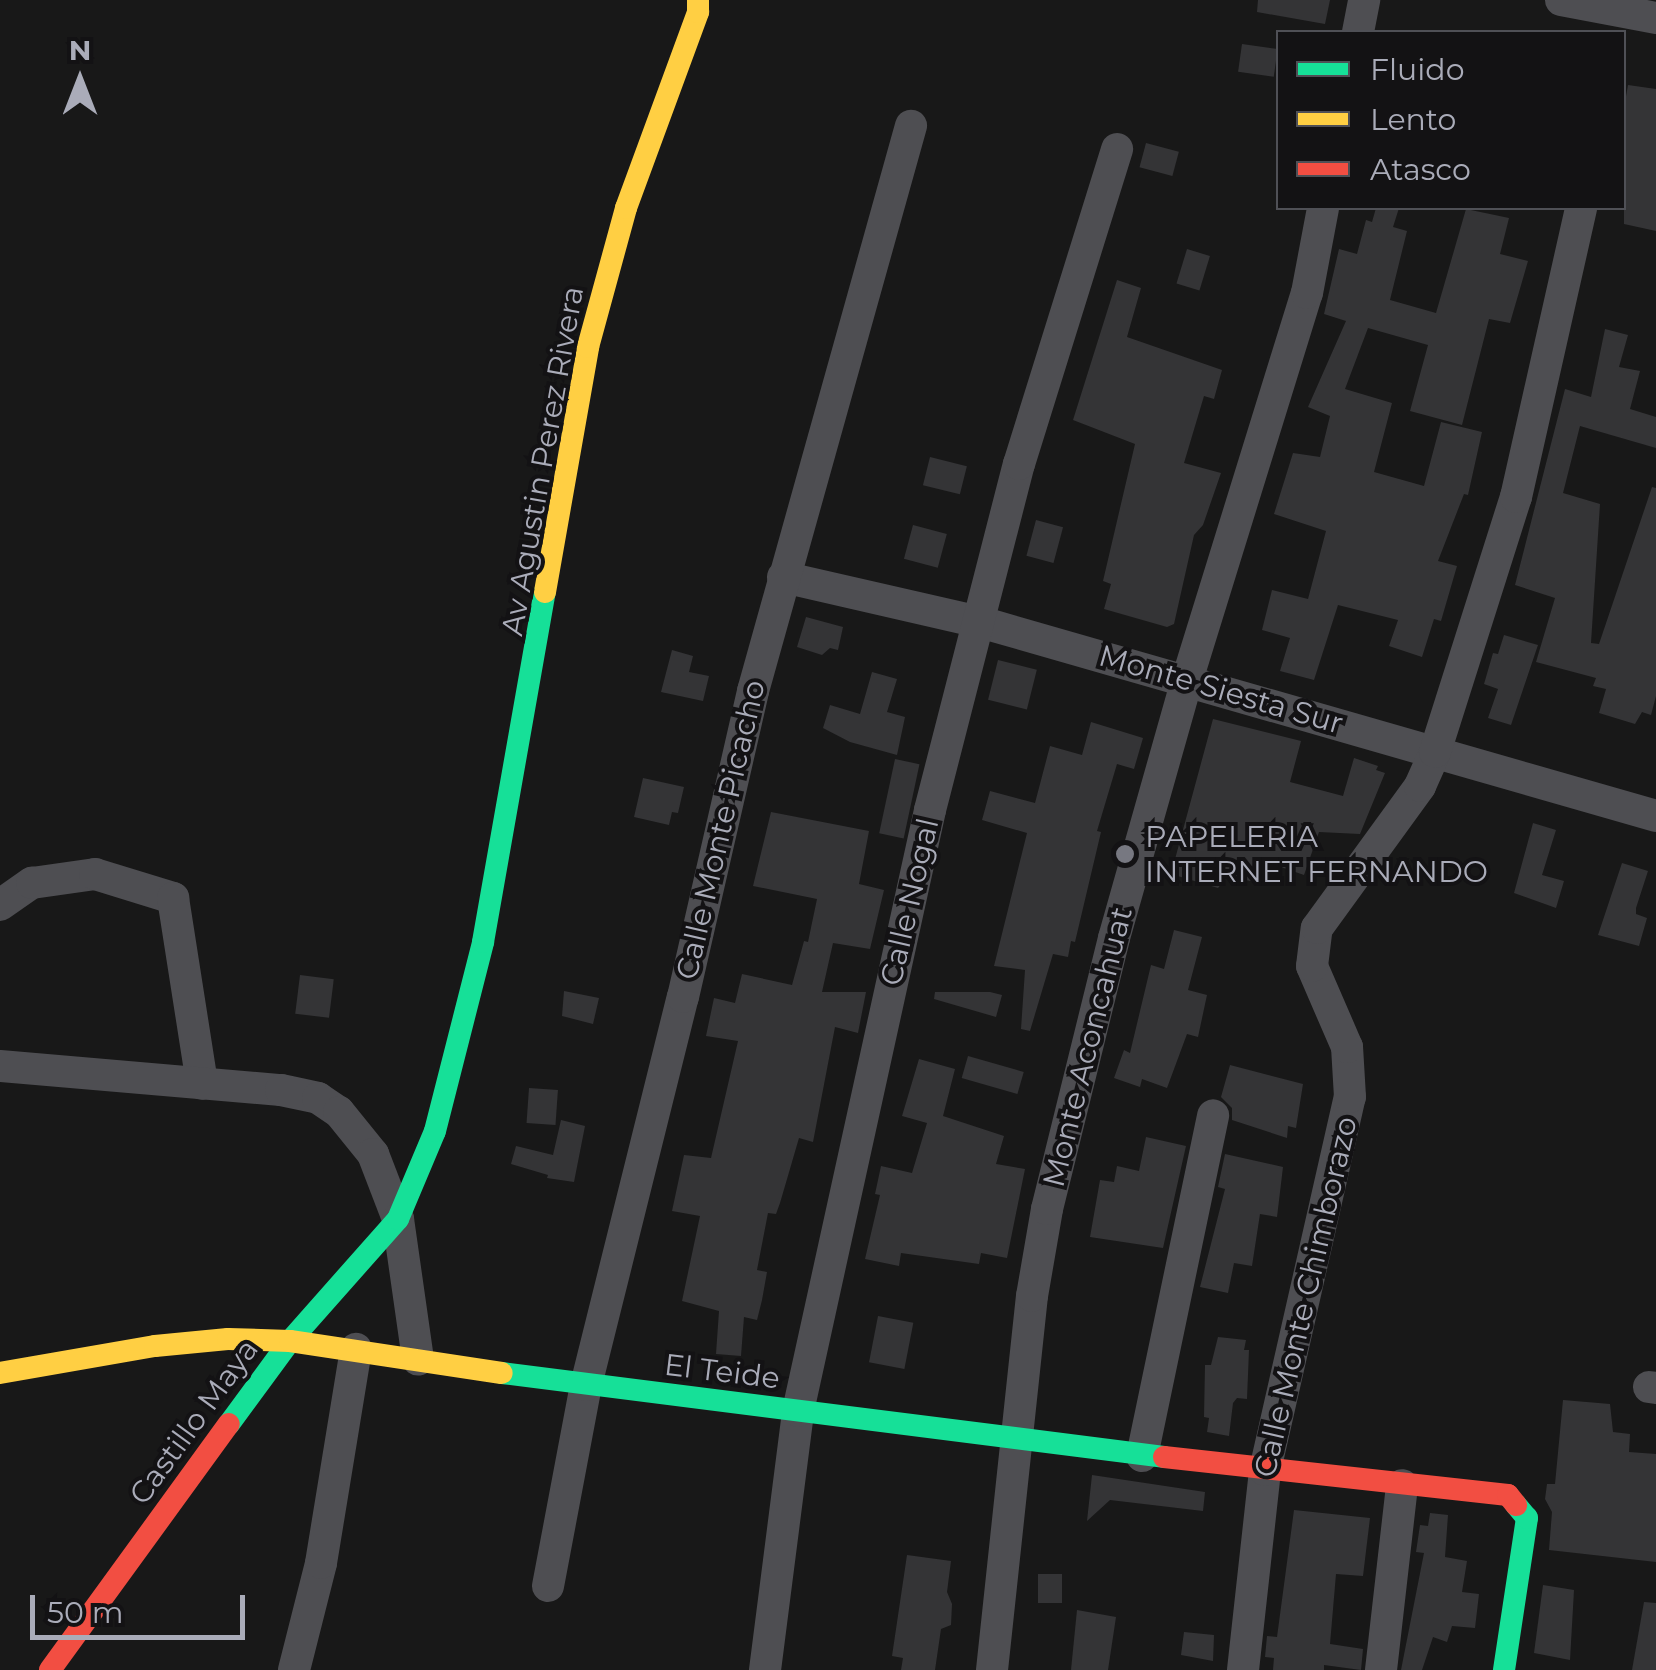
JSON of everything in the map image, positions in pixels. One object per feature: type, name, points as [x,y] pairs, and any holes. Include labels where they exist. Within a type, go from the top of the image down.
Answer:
[{"type":"street","name":"Av Agustin Perez Rivera","points":[[398,1219],[434,1131],[483,942],[588,347],[626,208],[698,12],[698,0]]},
{"type":"street","points":[[1358,30],[1364,0]]},
{"type":"street","points":[[1561,0],[1636,18]]},
{"type":"street","name":"Calle Monte Picacho","points":[[548,1586],[586,1385],[783,577],[912,126]]},
{"type":"street","name":"Calle Nogal","points":[[765,1670],[798,1411],[930,810],[1019,464],[1117,149]]},
{"type":"street","name":"Monte Aconcahuat","points":[[992,1670],[1020,1441],[1032,1296],[1047,1209],[1114,938],[1187,680],[1307,293],[1324,210]]},
{"type":"street","name":"Calle Monte Chimborazo","points":[[1244,1670],[1264,1470],[1350,1098],[1347,1046],[1312,966],[1316,928],[1420,786],[1434,752],[1516,497],[1581,210]]},
{"type":"street","name":"Monte Siesta Sur","points":[[783,577],[980,622],[1656,816]]},
{"type":"street","points":[[0,905],[32,882],[95,874],[172,898],[202,1084]]},
{"type":"street","points":[[0,1066],[280,1090],[318,1098],[340,1112],[372,1154],[398,1219],[418,1360]]},
{"type":"street","points":[[1142,1456],[1212,1114]]},
{"type":"street","name":"Castillo Maya","points":[[50,1670],[290,1341],[398,1219]]},
{"type":"street","name":"El Teide","points":[[0,1373],[155,1346],[228,1338],[290,1341],[586,1385],[1020,1441],[1514,1498],[1526,1518],[1504,1670]]},
{"type":"street","points":[[294,1670],[321,1562],[356,1349]]},
{"type":"street","points":[[1380,1670],[1402,1485]]},
{"type":"building","points":[[1258,0],[1330,0],[1325,24],[1257,12]]},
{"type":"building","points":[[1242,44],[1276,49],[1274,77],[1238,72]]},
{"type":"building","points":[[1628,85],[1656,89],[1656,231],[1624,224]]},
{"type":"building","points":[[1146,143],[1179,152],[1172,176],[1140,167]]},
{"type":"building","points":[[1375,210],[1398,210],[1393,227],[1407,231],[1390,300],[1436,313],[1466,210],[1509,218],[1500,254],[1528,261],[1510,323],[1489,319],[1462,425],[1410,411],[1428,345],[1368,328],[1345,389],[1392,403],[1374,472],[1424,486],[1441,422],[1482,432],[1468,495],[1464,494],[1438,561],[1457,566],[1441,621],[1434,619],[1422,657],[1389,646],[1398,620],[1338,605],[1314,680],[1280,671],[1290,638],[1262,630],[1272,590],[1308,599],[1326,531],[1274,514],[1293,453],[1320,457],[1330,416],[1308,407],[1346,321],[1324,314],[1339,249],[1357,254],[1366,220],[1372,222]]},
{"type":"building","points":[[1187,249],[1210,256],[1199,290],[1176,283]]},
{"type":"building","points":[[1117,280],[1141,288],[1127,337],[1222,370],[1214,399],[1204,396],[1184,463],[1221,473],[1203,525],[1194,535],[1174,624],[1167,627],[1104,609],[1111,584],[1103,581],[1135,444],[1073,420]]},
{"type":"building","points":[[1605,329],[1628,335],[1619,367],[1640,371],[1630,409],[1656,417],[1656,448],[1580,426],[1563,493],[1600,504],[1591,643],[1599,644],[1652,487],[1656,488],[1656,696],[1651,715],[1642,712],[1635,724],[1599,713],[1606,689],[1593,686],[1596,678],[1536,662],[1555,598],[1515,585],[1565,389],[1591,397]]},
{"type":"building","points":[[930,457],[967,466],[960,494],[923,485]]},
{"type":"building","points":[[1036,520],[1063,527],[1053,563],[1026,556]]},
{"type":"building","points":[[913,525],[947,534],[938,568],[904,559]]},
{"type":"building","points":[[806,617],[843,627],[838,650],[830,648],[822,655],[797,647]]},
{"type":"building","points":[[1504,635],[1538,645],[1511,725],[1488,718],[1498,689],[1484,684],[1493,653],[1498,654]]},
{"type":"building","points":[[672,650],[693,656],[689,672],[709,676],[703,701],[661,692]]},
{"type":"building","points":[[998,660],[1037,670],[1027,709],[988,700]]},
{"type":"building","points":[[872,672],[897,679],[887,712],[905,717],[897,755],[850,742],[823,728],[830,705],[860,714]]},
{"type":"building","points":[[1213,719],[1301,741],[1290,782],[1343,796],[1354,758],[1378,766],[1376,770],[1385,773],[1360,834],[1319,832],[1304,875],[1266,862],[1259,883],[1228,876],[1218,888],[1171,874]]},
{"type":"building","points":[[1091,722],[1143,738],[1134,769],[1117,764],[1097,831],[1101,832],[1075,942],[1071,941],[1068,957],[1053,954],[1030,1031],[1021,1029],[1025,970],[994,966],[1027,833],[982,820],[990,791],[1035,803],[1050,746],[1082,755]]},
{"type":"building","points":[[895,759],[919,764],[904,839],[879,833]]},
{"type":"building","points":[[643,778],[684,787],[678,813],[672,812],[669,825],[634,817]]},
{"type":"building","points":[[771,812],[869,831],[859,884],[884,890],[870,949],[833,943],[822,992],[866,992],[858,1033],[835,1027],[813,1142],[799,1138],[776,1214],[768,1213],[757,1270],[767,1272],[762,1300],[757,1320],[744,1317],[741,1356],[716,1354],[719,1311],[682,1301],[700,1216],[672,1211],[684,1155],[711,1158],[738,1041],[706,1036],[714,998],[735,1003],[742,974],[792,985],[804,941],[808,942],[817,899],[753,886]]},
{"type":"building","points":[[1533,823],[1556,830],[1542,875],[1564,881],[1556,908],[1514,893]]},
{"type":"building","points":[[1622,863],[1648,871],[1636,908],[1636,914],[1647,918],[1639,946],[1598,935]]},
{"type":"building","points":[[1174,930],[1202,937],[1188,990],[1207,995],[1198,1037],[1187,1034],[1167,1088],[1142,1079],[1140,1087],[1114,1078],[1124,1050],[1130,1053],[1151,965],[1164,969]]},
{"type":"building","points":[[300,975],[334,979],[329,1018],[295,1014]]},
{"type":"building","points":[[564,991],[599,998],[593,1024],[562,1016]]},
{"type":"building","points":[[935,992],[1002,995],[996,1017],[934,999]]},
{"type":"building","points":[[968,1056],[1024,1072],[1017,1094],[962,1078]]},
{"type":"building","points":[[919,1059],[955,1069],[943,1116],[1004,1136],[996,1164],[1025,1169],[1007,1258],[981,1253],[979,1264],[901,1253],[899,1266],[865,1259],[880,1195],[875,1194],[881,1166],[912,1173],[927,1123],[902,1116]]},
{"type":"building","points":[[1230,1065],[1303,1084],[1296,1128],[1288,1126],[1287,1138],[1232,1120],[1232,1108],[1221,1097]]},
{"type":"building","points":[[529,1088],[558,1090],[555,1125],[527,1123]]},
{"type":"building","points":[[561,1120],[585,1126],[574,1182],[547,1178],[548,1175],[511,1164],[516,1146],[553,1155]]},
{"type":"building","points":[[1146,1137],[1186,1146],[1163,1248],[1090,1237],[1100,1180],[1114,1182],[1117,1166],[1139,1171]]},
{"type":"building","points":[[1225,1154],[1283,1167],[1277,1217],[1260,1214],[1252,1266],[1234,1263],[1228,1293],[1200,1287],[1225,1189],[1218,1187]]},
{"type":"building","points":[[878,1316],[913,1323],[904,1369],[869,1362]]},
{"type":"building","points":[[1218,1337],[1246,1340],[1244,1350],[1249,1350],[1247,1399],[1237,1398],[1233,1403],[1229,1436],[1207,1432],[1209,1418],[1204,1417],[1205,1365],[1211,1365]]},
{"type":"building","points":[[1563,1400],[1610,1404],[1613,1432],[1630,1434],[1629,1452],[1656,1454],[1656,1562],[1549,1550],[1552,1512],[1545,1499],[1547,1484],[1555,1484]]},
{"type":"building","points":[[1092,1475],[1205,1492],[1203,1511],[1110,1500],[1087,1521]]},
{"type":"building","points":[[1294,1510],[1370,1518],[1363,1576],[1336,1574],[1330,1644],[1363,1649],[1361,1670],[1324,1665],[1324,1670],[1273,1670],[1274,1658],[1265,1657],[1267,1636],[1277,1637]]},
{"type":"building","points":[[1430,1513],[1448,1515],[1445,1557],[1467,1561],[1462,1592],[1479,1594],[1475,1628],[1452,1626],[1447,1642],[1433,1637],[1422,1670],[1401,1670],[1424,1553],[1416,1552],[1420,1525],[1428,1526]]},
{"type":"building","points":[[907,1555],[951,1561],[947,1592],[952,1604],[951,1625],[941,1629],[935,1670],[901,1670],[903,1658],[892,1656]]},
{"type":"building","points":[[1038,1574],[1062,1574],[1062,1603],[1038,1603]]},
{"type":"building","points":[[1543,1585],[1574,1590],[1570,1660],[1534,1653]]},
{"type":"building","points":[[1644,1602],[1656,1603],[1656,1670],[1632,1670]]},
{"type":"building","points":[[1077,1610],[1116,1617],[1108,1670],[1071,1670]]},
{"type":"building","points":[[1184,1632],[1214,1635],[1213,1661],[1181,1655]]},
{"type":"traffic: fast","points":[[229,1424],[290,1341],[398,1219],[435,1131],[483,942],[545,592]]},
{"type":"traffic: fast","points":[[502,1373],[1164,1457]]},
{"type":"traffic: fast","points":[[1504,1670],[1527,1518],[1516,1505]]},
{"type":"traffic: slow","points":[[545,592],[588,347],[626,208],[698,12],[698,0]]},
{"type":"traffic: slow","points":[[0,1373],[155,1346],[228,1339],[290,1341],[502,1373]]},
{"type":"traffic: jam","points":[[50,1670],[229,1424]]},
{"type":"traffic: jam","points":[[1164,1457],[1508,1495],[1516,1505]]},
{"type":"place","name":"PAPELERIA INTERNET FERNANDO","points":[[1125,854]]}]
